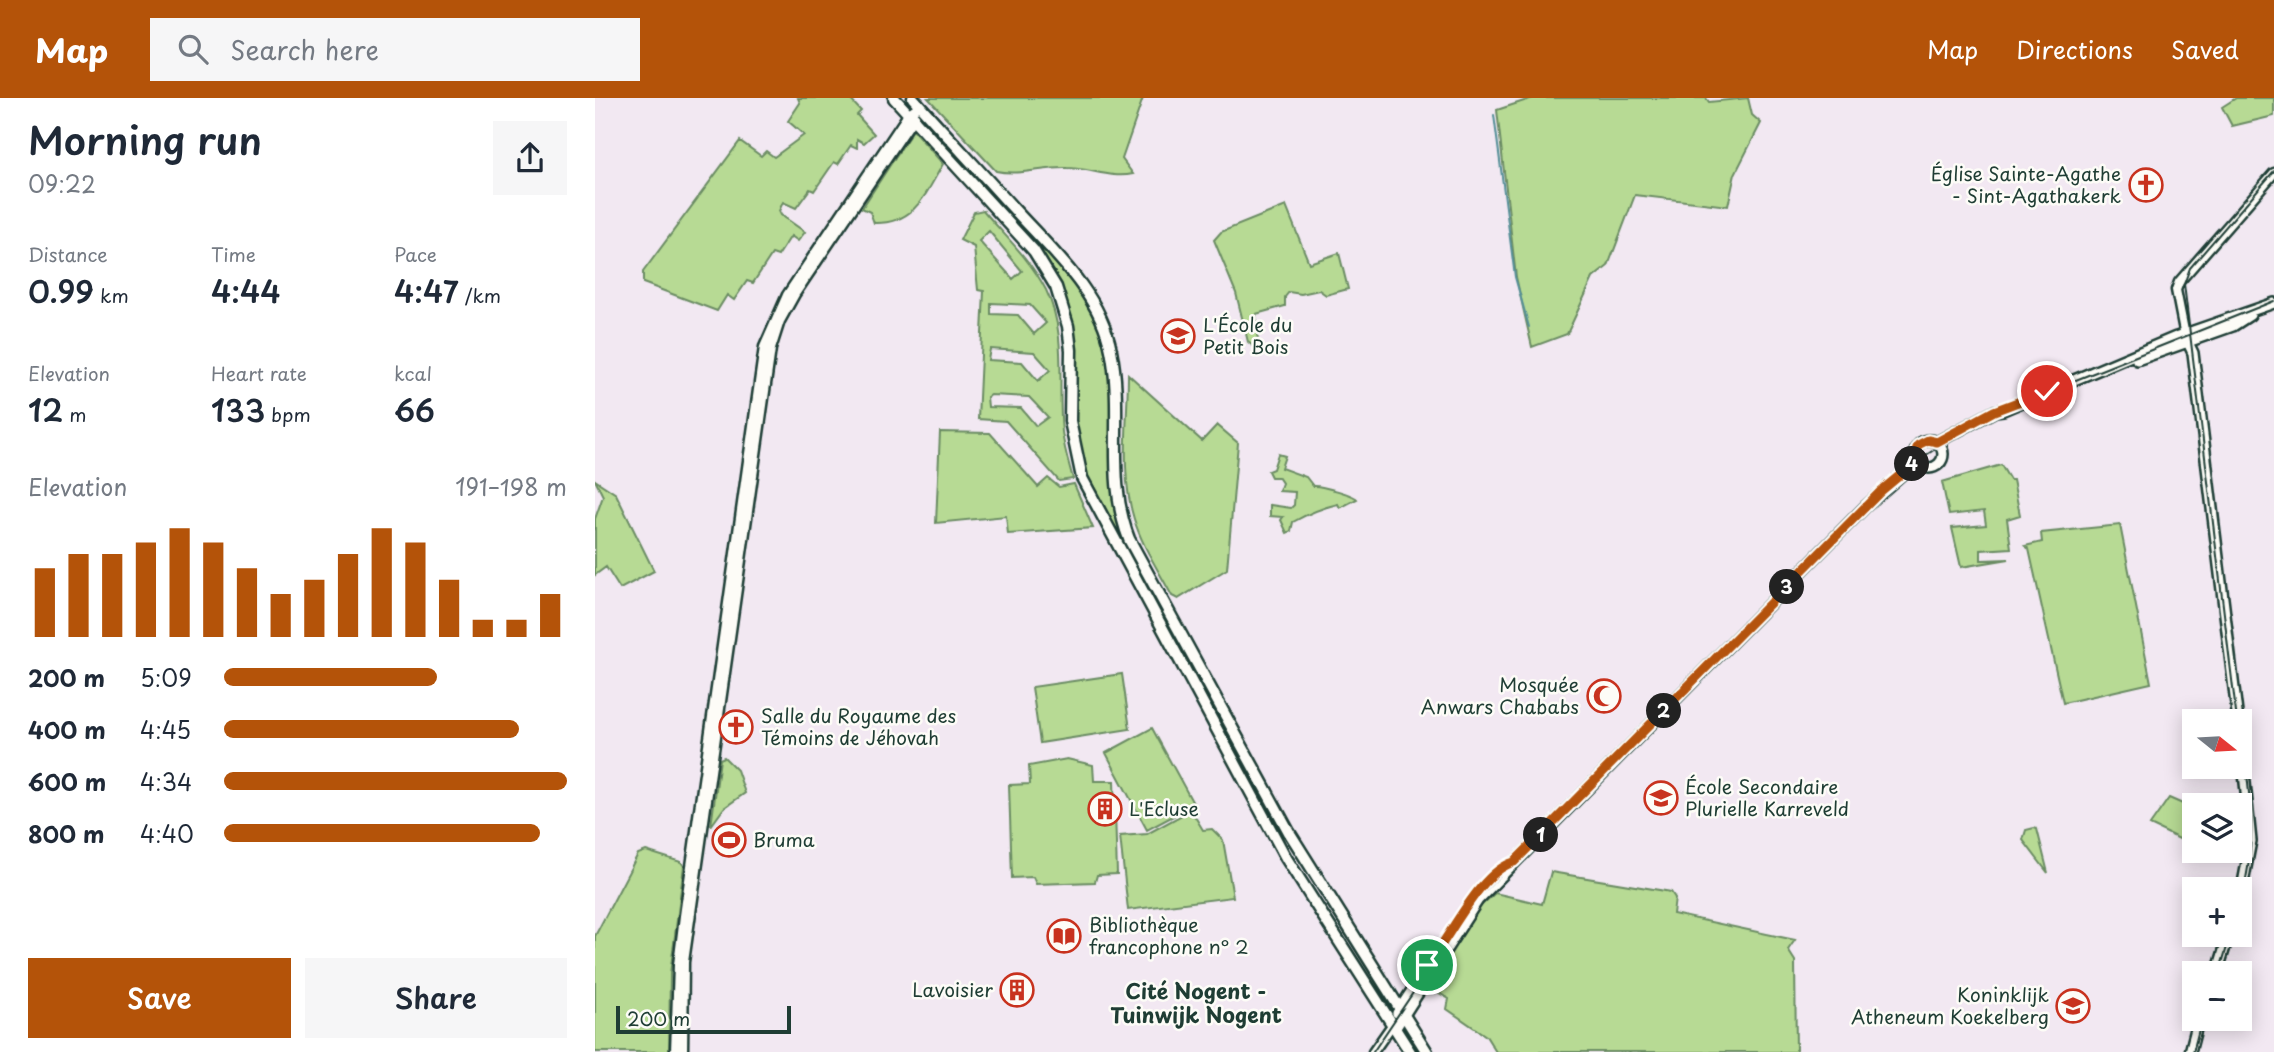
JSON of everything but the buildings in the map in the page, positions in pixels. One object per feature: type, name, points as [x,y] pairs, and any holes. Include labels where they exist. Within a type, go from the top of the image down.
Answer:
[{"type":"main road","points":[[894,98],[1034,251],[1056,287],[1068,326],[1071,350],[1070,421],[1082,478],[1286,858],[1410,1052]]},
{"type":"main road","points":[[916,102],[1064,264],[1093,303],[1111,347],[1115,371],[1116,490],[1129,539],[1289,832],[1427,1052]]},
{"type":"main road","points":[[1939,445],[1994,411],[2003,410],[2176,337],[2186,339],[2274,304]]},
{"type":"main road","points":[[2186,339],[2193,353],[2237,709]]},
{"type":"main road","points":[[1928,440],[1939,445],[1943,458],[1938,466],[1930,468],[1919,463],[1915,453],[1918,445],[1928,440]]},
{"type":"main road","points":[[1394,1027],[1401,1010],[1472,908],[1514,862],[1881,491],[1919,463]]},
{"type":"main road","points":[[2245,779],[2251,828],[2246,877]]},
{"type":"main road","points":[[2192,1052],[2199,1031]]},
{"type":"street","points":[[683,1052],[684,962],[771,349],[780,321],[795,294],[911,116],[916,102]]},
{"type":"street","points":[[675,1052],[678,965],[684,916],[764,347],[787,295],[911,116]]},
{"type":"street","points":[[2186,339],[2180,320],[2179,282],[2274,173]]},
{"type":"street","points":[[1373,1052],[1394,1027]]},
{"type":"street","points":[[1380,1052],[1394,1027]]},
{"type":"green space","points":[[798,98],[849,98],[861,111],[857,115],[874,134],[864,143],[857,139],[857,148],[851,145],[838,164],[834,162],[814,191],[810,189],[796,208],[783,202],[779,211],[781,215],[805,232],[798,241],[791,236],[778,256],[772,254],[753,283],[747,281],[734,300],[727,295],[717,311],[643,283],[643,272],[740,141],[761,156],[766,151],[774,157],[804,135],[788,121],[800,103]]},
{"type":"green space","points":[[928,98],[1143,98],[1122,159],[1133,174],[1117,175],[1067,168],[996,171]]},
{"type":"green space","points":[[1533,98],[1706,98],[1709,102],[1748,98],[1752,115],[1761,123],[1735,174],[1728,206],[1635,195],[1608,266],[1593,278],[1567,334],[1532,347],[1516,277],[1497,110]]},
{"type":"green space","points":[[2236,98],[2274,98],[2274,116],[2232,126],[2222,107]]},
{"type":"green space","points":[[913,130],[943,164],[924,197],[909,213],[900,219],[874,223],[870,212],[862,208]]},
{"type":"green space","points":[[1286,206],[1309,263],[1339,253],[1348,289],[1326,295],[1319,290],[1301,294],[1289,292],[1285,297],[1285,306],[1256,314],[1258,346],[1253,346],[1248,342],[1236,293],[1214,240],[1221,232]]},
{"type":"green space","points":[[983,210],[1017,248],[1040,279],[1053,307],[1059,342],[1062,432],[1073,479],[1059,481],[1006,421],[978,419],[984,291],[978,290],[974,247],[960,240],[974,212]],"holes":[[[989,231],[1022,271],[1013,279],[979,241]],[[991,303],[1030,305],[1046,323],[1034,334],[1018,315],[991,314]],[[990,349],[1034,352],[1050,370],[1038,381],[1022,362],[988,360]],[[987,397],[1029,397],[1048,417],[1036,426],[1021,408],[988,407]]]},
{"type":"green space","points":[[1044,246],[1082,291],[1108,345],[1127,541],[1121,545],[1086,480],[1074,439],[1072,339],[1037,250]]},
{"type":"green space","points":[[1128,374],[1202,441],[1217,425],[1238,443],[1227,569],[1178,599],[1172,596],[1146,549],[1130,502],[1126,465]]},
{"type":"green space","points":[[940,432],[990,433],[1038,487],[1048,478],[1059,487],[1074,484],[1093,528],[1008,534],[1006,516],[936,523]]},
{"type":"green space","points":[[1278,454],[1285,456],[1281,468],[1306,477],[1313,486],[1357,499],[1340,508],[1338,504],[1304,516],[1293,522],[1291,531],[1287,533],[1281,520],[1283,517],[1270,516],[1270,505],[1291,508],[1294,505],[1295,492],[1279,491],[1282,483],[1278,477],[1271,477],[1268,471],[1273,469]]},
{"type":"green space","points":[[2001,465],[2010,480],[2013,480],[2020,515],[2007,519],[2011,548],[1981,550],[1981,560],[2009,559],[1961,567],[1952,528],[1986,525],[1984,511],[1949,515],[1942,482]]},
{"type":"green space","points":[[595,480],[616,494],[654,571],[620,589],[606,567],[595,575],[595,519],[603,496]]},
{"type":"green space","points":[[2120,525],[2151,683],[2063,703],[2029,549],[2025,546],[2042,542],[2041,533]]},
{"type":"green space","points":[[1122,674],[1130,729],[1040,743],[1032,687]]},
{"type":"green space","points":[[1152,728],[1194,805],[1147,830],[1106,753]]},
{"type":"green space","points":[[724,757],[737,770],[745,793],[724,808],[711,826],[720,759]]},
{"type":"green space","points":[[1067,759],[1093,765],[1094,781],[1114,781],[1117,874],[1097,875],[1095,882],[1036,884],[1033,877],[1012,878],[1009,785],[1030,784],[1029,766]]},
{"type":"green space","points":[[2169,798],[2182,804],[2182,840],[2150,825]]},
{"type":"green space","points":[[1191,810],[1203,830],[1212,829],[1223,840],[1233,897],[1128,910],[1120,836],[1147,834]]},
{"type":"green space","points":[[2037,829],[2048,873],[2023,840],[2026,830]]},
{"type":"green space","points":[[646,851],[681,862],[684,866],[670,974],[669,1052],[595,1052],[595,936],[638,854]]},
{"type":"green space","points":[[1551,872],[1671,892],[1675,898],[1673,914],[1795,940],[1788,950],[1795,961],[1796,1052],[1496,1052],[1486,1036],[1447,1009],[1449,999],[1427,986],[1471,915],[1495,893],[1542,904]]},
{"type":"waterway","points":[[1494,115],[1515,277],[1529,327]]},
{"type":"tram line","points":[[2236,709],[2184,284],[2190,268],[2274,171]]},
{"type":"tram line","points":[[1373,1052],[1477,898],[1906,468],[1971,426],[2013,405],[2274,301]]},
{"type":"tram line","points":[[2247,779],[2251,836],[2247,877]]},
{"type":"tram line","points":[[2223,961],[2227,947]]},
{"type":"tram line","points":[[2193,1052],[2199,1031]]},
{"type":"place","name":"Église Sainte-Agathe - Sint-Agathakerk","points":[[2146,185]]},
{"type":"place","name":"L'École du Petit Bois","points":[[1178,336]]},
{"type":"place","name":"Mosquée Anwars Chababs","points":[[1604,696]]},
{"type":"place","name":"Salle du Royaume des Témoins de Jéhovah","points":[[736,727]]},
{"type":"place","name":"École Secondaire Plurielle Karreveld","points":[[1661,798]]},
{"type":"place","name":"L'Ecluse","points":[[1105,809]]},
{"type":"place","name":"Bruma","points":[[729,840]]},
{"type":"place","name":"Bibliothèque francophone n° 2","points":[[1064,936]]},
{"type":"place","name":"Lavoisier","points":[[1017,990]]},
{"type":"place","name":"Koninklijk Atheneum Koekelberg","points":[[2073,1006]]},
{"type":"district","name":"Cité Nogent - Tuinwijk Nogent","points":[[1196,1004]]},
{"type":"route","points":[[1427,965],[1474,896],[1505,865],[1514,862],[1881,491],[1917,461],[1915,453],[1918,445],[1928,440],[1937,442],[1994,411],[2003,410],[2047,391]]}]
